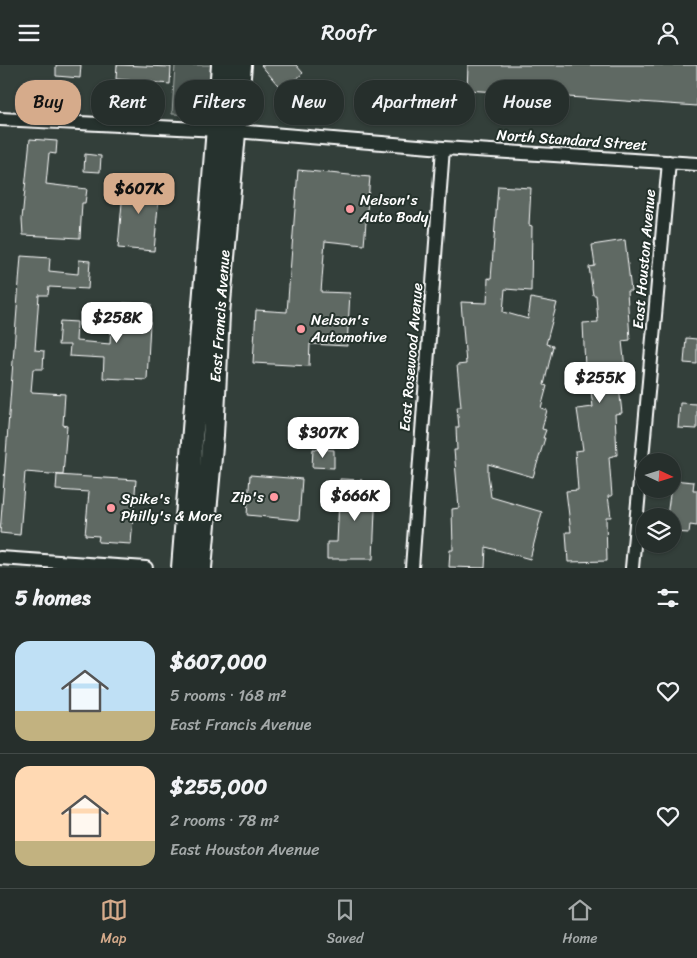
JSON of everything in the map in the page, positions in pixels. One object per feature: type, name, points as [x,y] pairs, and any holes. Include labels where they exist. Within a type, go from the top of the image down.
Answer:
[{"type":"main road","name":"East Francis Avenue","points":[[201,568],[226,130],[222,65]]},
{"type":"main road","name":"East Francis Avenue","points":[[182,568],[226,130],[241,65]]},
{"type":"street","name":"North Standard Street","points":[[0,119],[226,130],[443,148],[697,164]]},
{"type":"street","name":"East Rosewood Avenue","points":[[412,568],[443,148]]},
{"type":"street","name":"East Houston Avenue","points":[[632,568],[669,162]]},
{"type":"street","points":[[0,558],[146,568]]},
{"type":"shaded area","points":[[175,65],[214,65],[212,80],[175,80],[175,114],[172,114]]},
{"type":"building","points":[[56,65],[81,65],[80,78],[56,76]]},
{"type":"building","points":[[117,65],[171,67],[170,84],[165,84],[165,80],[116,79]]},
{"type":"building","points":[[261,65],[296,65],[303,73],[295,80],[274,80]]},
{"type":"building","points":[[468,65],[697,65],[697,106],[569,97],[569,80],[485,80],[485,91],[475,91],[475,80],[467,80]]},
{"type":"building","points":[[30,139],[57,141],[56,154],[49,153],[46,184],[87,189],[85,203],[82,203],[80,238],[23,235],[22,219]]},
{"type":"building","points":[[85,154],[101,156],[100,172],[84,171]]},
{"type":"building","points":[[298,170],[370,177],[364,245],[325,241],[321,292],[350,293],[347,346],[310,344],[309,366],[253,363],[256,310],[287,312]]},
{"type":"building","points":[[124,180],[160,183],[154,251],[118,248]]},
{"type":"building","points":[[498,186],[531,188],[529,225],[532,226],[531,291],[505,289],[503,312],[528,319],[531,298],[557,303],[546,344],[553,346],[544,385],[547,386],[541,408],[547,410],[542,429],[546,430],[543,438],[545,438],[533,477],[488,464],[491,497],[542,512],[530,559],[486,547],[485,568],[449,567],[450,550],[453,550],[452,509],[459,508],[454,450],[457,450],[456,427],[459,427],[457,407],[461,407],[457,365],[466,364],[461,302],[487,303],[488,278],[491,279]]},
{"type":"building","points":[[625,240],[631,291],[627,291],[630,340],[622,341],[626,377],[618,378],[622,413],[615,414],[617,455],[609,457],[612,496],[608,496],[611,517],[606,517],[607,561],[568,562],[566,532],[571,532],[566,491],[578,490],[575,451],[583,450],[577,409],[593,407],[590,383],[581,384],[579,369],[585,368],[583,323],[598,322],[596,295],[593,295],[589,267],[595,266],[592,245]]},
{"type":"building","points":[[21,256],[50,258],[49,271],[78,274],[79,260],[90,261],[88,289],[49,287],[48,295],[39,295],[35,350],[44,351],[43,369],[33,369],[31,392],[65,394],[63,425],[67,426],[63,475],[25,472],[20,535],[0,533]]},
{"type":"building","points":[[123,303],[151,304],[147,380],[103,378],[104,358],[69,356],[70,345],[58,345],[60,321],[77,322],[76,341],[110,344],[111,322],[121,322]]},
{"type":"building","points":[[686,338],[697,339],[697,364],[684,363]]},
{"type":"building","points":[[680,403],[697,404],[697,429],[678,428]]},
{"type":"building","points":[[313,449],[334,450],[334,468],[312,467]]},
{"type":"building","name":"Spike's Philly's & More","points":[[57,475],[136,480],[131,544],[98,542],[99,536],[85,535],[89,492],[56,490]]},
{"type":"building","name":"Zip's","points":[[250,475],[302,479],[299,520],[247,515]]},
{"type":"building","points":[[340,479],[362,480],[362,487],[376,487],[373,559],[327,559],[327,542],[337,542]]},
{"type":"building","points":[[681,481],[694,482],[693,490],[697,490],[697,526],[690,525],[689,533],[681,533],[681,508],[668,508],[670,498],[681,498]]},
{"type":"place","name":"Nelson's Auto Body","points":[[350,209]]},
{"type":"place","name":"Nelson's Automotive","points":[[301,329]]},
{"type":"place","name":"Zip's","points":[[274,497]]},
{"type":"place","name":"Spike's Philly's & More","points":[[111,508]]}]
